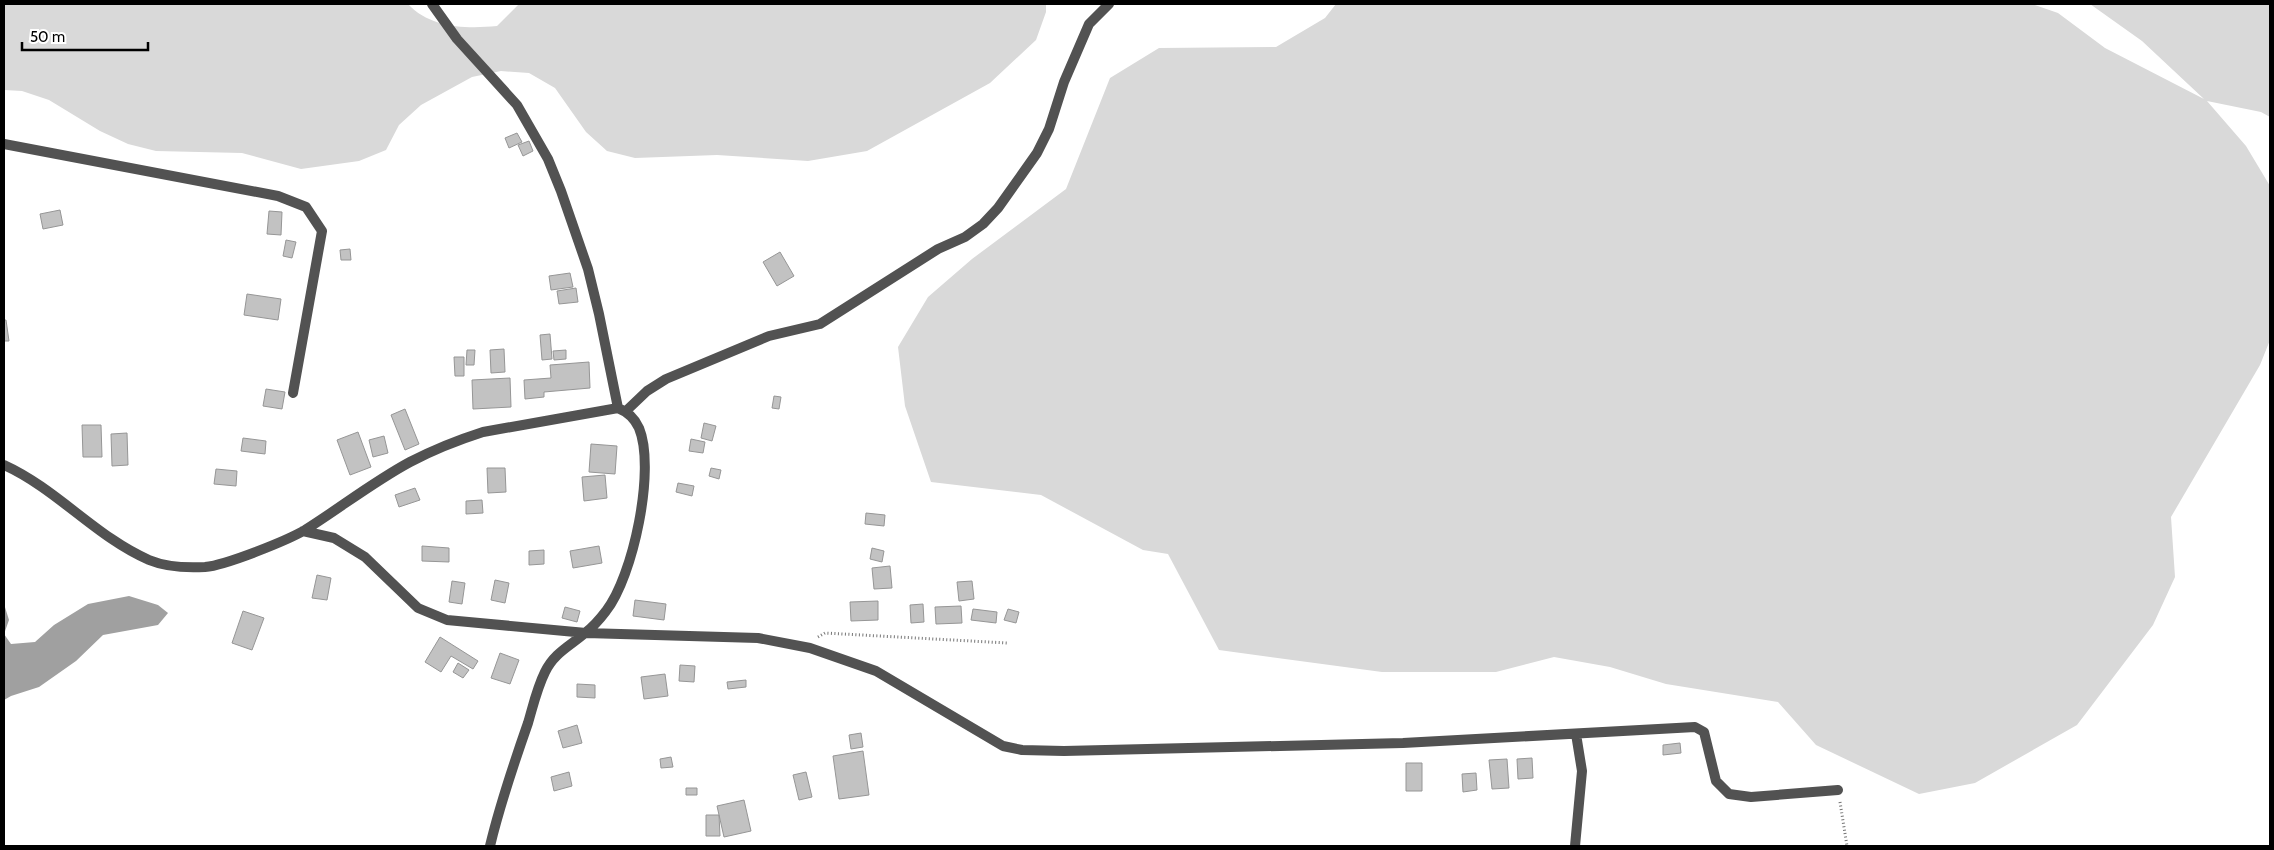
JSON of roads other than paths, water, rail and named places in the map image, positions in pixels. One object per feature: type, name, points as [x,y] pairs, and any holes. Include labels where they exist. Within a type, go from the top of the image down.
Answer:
[{"type":"street","points":[[432,4],[457,39],[517,105],[548,160],[561,191],[588,270],[622,409],[634,419],[643,440],[643,494],[639,528],[632,555],[607,610],[586,633],[555,656],[544,673],[508,778],[490,846]]},
{"type":"street","points":[[4,465],[117,543],[151,561],[177,567],[207,567],[266,547],[303,531],[410,462],[462,439],[483,432],[622,409],[647,391],[675,375],[769,336],[820,324],[938,249],[965,237],[982,224],[998,208],[1037,154],[1049,129],[1064,82],[1089,24],[1110,4]]},
{"type":"street","points":[[4,144],[278,196],[306,207],[322,231],[293,393]]},
{"type":"street","points":[[303,531],[334,538],[365,557],[418,608],[447,620],[586,633],[758,638],[800,646],[876,671],[1003,746],[1022,750],[1064,751],[1403,743],[1695,727],[1704,732],[1716,780],[1728,794],[1751,797],[1838,790]]},
{"type":"street","points":[[1575,846],[1582,771],[1576,734]]}]
